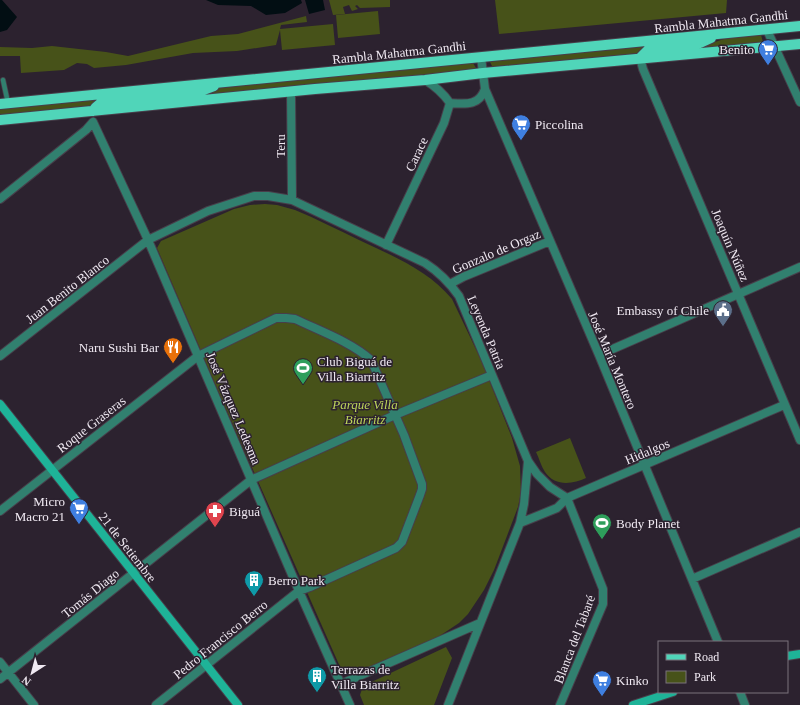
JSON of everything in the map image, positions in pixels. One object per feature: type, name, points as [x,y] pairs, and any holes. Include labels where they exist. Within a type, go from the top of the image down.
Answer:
[{"type":"main road","name":"Rambla Mahatma Gandhi","points":[[4,103],[800,26]]},
{"type":"main road","points":[[640,58],[649,50],[700,44],[716,35]]},
{"type":"main road","points":[[0,120],[800,44]]},
{"type":"main road","points":[[94,111],[96,106],[102,102],[198,92],[223,82]]},
{"type":"street","points":[[767,30],[800,102]]},
{"type":"street","name":"José María Montero","points":[[481,57],[485,89],[599,355],[718,641]]},
{"type":"street","name":"Joaquín Núñez","points":[[640,58],[739,293],[784,405],[800,440]]},
{"type":"street","points":[[425,80],[441,92],[450,103],[461,104],[479,100],[485,89]]},
{"type":"street","name":"Teru","points":[[291,92],[292,200]]},
{"type":"street","name":"Carace","points":[[386,245],[444,124],[450,103]]},
{"type":"street","points":[[0,199],[86,130],[93,122],[94,111]]},
{"type":"street","name":"José Vázquez Ledesma","points":[[93,122],[148,240],[299,591],[350,705]]},
{"type":"street","name":"Leyenda Patria","points":[[148,240],[208,211],[254,196],[268,196],[292,200],[425,263],[437,271],[459,296],[528,461],[524,504],[520,523],[448,705]]},
{"type":"street","name":"Juan Benito Blanco","points":[[0,356],[148,240]]},
{"type":"street","name":"Gonzalo de Orgaz","points":[[450,284],[463,277],[550,241]]},
{"type":"street","points":[[599,355],[800,267]]},
{"type":"street","name":"Roque Graseras","points":[[0,511],[198,356],[276,318],[295,319],[364,353],[371,360],[395,415]]},
{"type":"street","name":"Tomás Diago","points":[[0,679],[252,480],[395,415],[492,374]]},
{"type":"street","name":"21 de Setiembre","points":[[0,404],[238,705]]},
{"type":"street","name":"Hidalgos","points":[[520,523],[557,508],[567,498],[784,405]]},
{"type":"street","name":"Pedro Francisco Berro","points":[[156,705],[299,591],[396,548],[402,542],[422,489],[422,484],[395,415]]},
{"type":"street","points":[[528,461],[537,474],[550,487],[567,498]]},
{"type":"street","name":"Blanca del Tabaré","points":[[560,705],[604,599],[603,589],[567,498]]},
{"type":"street","points":[[692,579],[800,532]]},
{"type":"street","points":[[341,684],[480,623]]},
{"type":"street","points":[[788,656],[800,654]]},
{"type":"street","points":[[0,662],[34,705]]},
{"type":"street","points":[[633,705],[670,693]]},
{"type":"street","points":[[740,693],[745,705]]},
{"type":"lane","points":[[3,80],[4,103]]},
{"type":"green space","points":[[329,0],[390,0],[390,7],[360,8],[357,5],[355,6],[358,9],[352,11],[349,5],[343,7],[345,14],[333,15]]},
{"type":"green space","points":[[495,0],[727,0],[726,13],[499,34]]},
{"type":"green space","points":[[378,11],[380,34],[338,38],[336,15]]},
{"type":"green space","points":[[306,16],[307,22],[281,25],[280,29],[333,24],[335,45],[282,50],[280,30],[276,45],[237,51],[193,53],[126,65],[94,68],[87,64],[77,63],[64,70],[21,73],[20,56],[0,56],[0,47],[32,48],[52,46],[128,56],[211,36],[238,34]]},
{"type":"green space","points":[[761,35],[763,42],[658,52],[703,46],[727,38]]},
{"type":"green space","points":[[677,43],[641,53],[495,67],[492,66],[490,62],[492,61]]},
{"type":"green space","points":[[473,63],[476,68],[474,70],[107,105],[216,88]]},
{"type":"green space","points":[[163,92],[91,107],[0,115],[0,107]]},
{"type":"green space","name":"Parque Villa Biarritz","points":[[250,205],[277,205],[295,210],[384,252],[421,272],[443,289],[452,299],[482,362],[512,438],[520,466],[521,492],[518,507],[494,570],[484,590],[468,614],[459,623],[435,639],[351,675],[346,674],[341,669],[157,248],[161,241],[234,209]]},
{"type":"green space","points":[[570,438],[586,478],[576,482],[564,483],[549,477],[542,467],[536,452]]},
{"type":"green space","points":[[446,647],[452,658],[434,705],[364,705],[360,695],[363,686]]},
{"type":"shaded area","points":[[0,0],[2,0],[17,17],[7,30],[0,32]]},
{"type":"shaded area","points":[[206,0],[301,0],[302,3],[285,13],[266,15],[251,6],[218,5]]},
{"type":"shaded area","points":[[305,0],[323,0],[325,10],[309,14]]},
{"type":"place","name":"Benito","points":[[768,66]]},
{"type":"place","name":"Piccolina","points":[[521,141]]},
{"type":"place","name":"Embassy of Chile","points":[[723,327]]},
{"type":"place","name":"Naru Sushi Bar","points":[[173,364]]},
{"type":"place","name":"Club Biguá de Villa Biarritz","points":[[303,385]]},
{"type":"place","name":"Micro Macro 21","points":[[79,525]]},
{"type":"place","name":"Biguá","points":[[215,528]]},
{"type":"place","name":"Body Planet","points":[[602,540]]},
{"type":"place","name":"Berro Park","points":[[254,597]]},
{"type":"place","name":"Terrazas de Villa Biarritz","points":[[317,693]]},
{"type":"place","name":"Kinko","points":[[602,697]]}]
